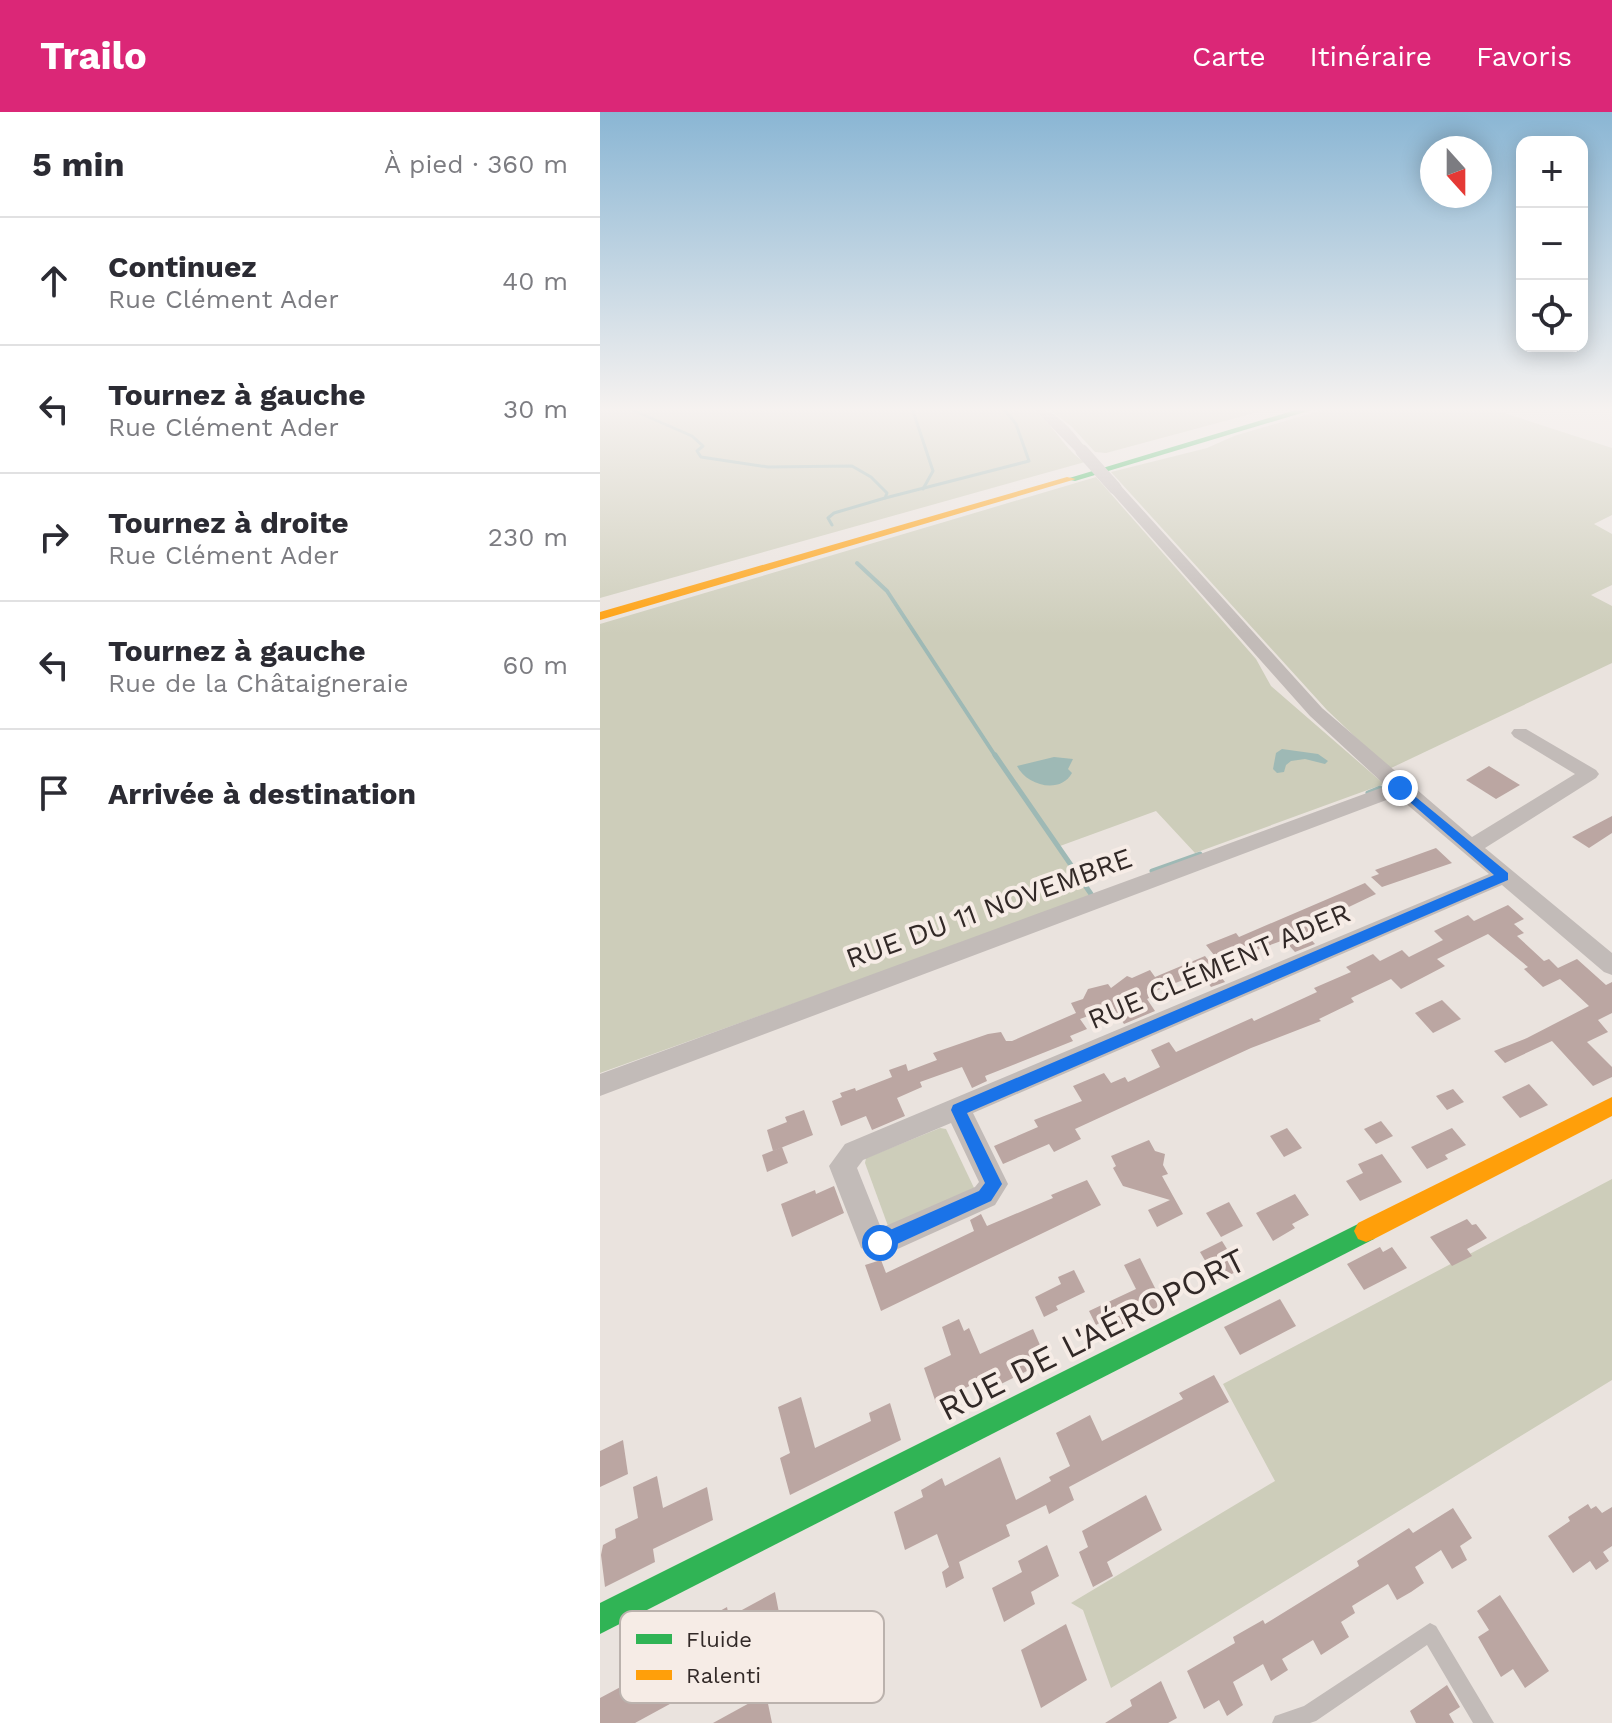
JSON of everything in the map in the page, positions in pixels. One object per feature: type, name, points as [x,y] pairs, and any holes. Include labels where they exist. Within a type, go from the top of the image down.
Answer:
[{"type":"main road","points":[[600,606],[1028,483]]},
{"type":"main road","points":[[600,616],[1056,483]]},
{"type":"main road","name":"RUE DE L'AÉROPORT","points":[[600,1619],[1612,1106]]},
{"type":"street","points":[[1111,483],[1316,712],[1400,788],[1612,966]]},
{"type":"street","points":[[1470,848],[1589,774],[1520,733]]},
{"type":"street","name":"RUE DU 11 NOVEMBRE","points":[[600,1085],[1400,788]]},
{"type":"street","name":"RUE CLÉMENT ADER","points":[[958,1110],[994,1184],[985,1196],[880,1243],[871,1238],[843,1166],[854,1152],[1504,876]]},
{"type":"lane","points":[[1282,1723],[1309,1714],[1430,1632],[1484,1723]]},
{"type":"green space","points":[[600,483],[1009,483],[600,598]]},
{"type":"green space","points":[[1075,483],[1101,483],[1256,659],[1271,686],[1384,784],[1195,853],[1156,811],[1060,846],[1094,896],[600,1073],[600,624]]},
{"type":"green space","points":[[1121,483],[1612,483],[1612,515],[1594,524],[1612,534],[1612,585],[1591,595],[1612,606],[1612,663],[1389,769],[1327,710]]},
{"type":"green space","points":[[940,1128],[946,1129],[975,1190],[888,1226],[865,1163],[866,1158]]},
{"type":"green space","points":[[1612,1179],[1612,1380],[1111,1688],[1083,1610],[1071,1603],[1275,1481],[1223,1384]]},
{"type":"water","points":[[1282,749],[1318,754],[1328,761],[1325,764],[1305,759],[1291,761],[1284,772],[1277,773],[1273,769],[1276,753]]},
{"type":"water","points":[[1054,757],[1073,759],[1068,769],[1072,773],[1060,784],[1035,782],[1021,773],[1017,766]]},
{"type":"building","points":[[1489,766],[1520,785],[1496,799],[1466,780]]},
{"type":"building","points":[[1612,816],[1612,833],[1589,848],[1572,837]]},
{"type":"building","points":[[1436,848],[1452,863],[1382,887],[1371,877],[1379,874],[1375,870]]},
{"type":"building","points":[[1365,883],[1376,894],[1309,926],[1313,930],[1305,933],[1315,944],[1295,952],[1284,940],[1243,955],[1240,951],[1218,960],[1206,945],[1236,933],[1239,937]]},
{"type":"building","points":[[1508,905],[1524,919],[1514,924],[1524,933],[1517,936],[1544,961],[1549,959],[1558,968],[1577,959],[1606,985],[1612,982],[1612,1013],[1598,1020],[1608,1032],[1587,1042],[1612,1067],[1612,1077],[1593,1086],[1552,1041],[1505,1063],[1494,1051],[1589,1006],[1560,979],[1543,987],[1524,969],[1528,967],[1488,934],[1437,959],[1445,966],[1401,989],[1391,979],[1351,998],[1354,1002],[1319,1019],[1321,1021],[1251,1048],[1075,1129],[1081,1139],[1054,1152],[1049,1144],[1003,1164],[994,1146],[1038,1127],[1034,1120],[1082,1101],[1073,1086],[1104,1073],[1111,1083],[1125,1077],[1128,1082],[1160,1067],[1151,1050],[1169,1042],[1176,1052],[1252,1018],[1254,1021],[1317,992],[1314,988],[1351,972],[1346,967],[1373,954],[1380,961],[1402,950],[1409,957],[1443,940],[1434,931],[1468,915],[1474,921]]},
{"type":"building","points":[[1205,956],[1225,982],[1211,987],[1208,983],[1190,991],[1183,980],[1153,992],[1155,995],[1147,999],[1155,1011],[1124,1024],[1113,1007],[1080,1019],[1087,1029],[1070,1036],[1073,1041],[985,1076],[987,1081],[972,1088],[962,1067],[920,1082],[922,1087],[897,1098],[905,1116],[872,1130],[866,1116],[841,1126],[832,1101],[842,1097],[840,1093],[855,1088],[856,1091],[892,1077],[889,1070],[906,1064],[908,1071],[937,1060],[933,1053],[988,1034],[1001,1032],[1006,1041],[1012,1041],[1076,1013],[1071,1003],[1083,999],[1088,989],[1108,984],[1111,988],[1127,976],[1132,978],[1150,970],[1155,977]]},
{"type":"building","points":[[1442,1000],[1461,1019],[1433,1033],[1415,1013]]},
{"type":"building","points":[[1529,1084],[1548,1105],[1520,1118],[1502,1097]]},
{"type":"building","points":[[1453,1089],[1464,1102],[1447,1110],[1436,1096]]},
{"type":"building","points":[[804,1110],[813,1135],[773,1151],[767,1130],[787,1122],[785,1117]]},
{"type":"building","points":[[1381,1121],[1393,1136],[1376,1144],[1364,1129]]},
{"type":"building","points":[[1287,1128],[1302,1148],[1284,1157],[1270,1136]]},
{"type":"building","points":[[1452,1128],[1466,1145],[1445,1155],[1448,1159],[1427,1169],[1411,1147]]},
{"type":"building","points":[[1149,1140],[1155,1151],[1165,1154],[1163,1165],[1168,1174],[1162,1176],[1183,1214],[1157,1227],[1148,1210],[1170,1200],[1123,1186],[1113,1168],[1116,1166],[1111,1156]]},
{"type":"building","points":[[782,1147],[788,1163],[767,1172],[762,1155]]},
{"type":"building","points":[[1382,1154],[1402,1182],[1360,1201],[1346,1181],[1363,1173],[1358,1164]]},
{"type":"building","points":[[1087,1180],[1101,1205],[881,1311],[865,1265],[881,1260],[886,1273],[974,1231],[970,1220],[981,1214],[987,1226]]},
{"type":"building","points":[[834,1186],[844,1213],[792,1237],[781,1204]]},
{"type":"building","points":[[1295,1194],[1309,1215],[1292,1224],[1295,1228],[1273,1241],[1256,1213]]},
{"type":"building","points":[[1229,1202],[1243,1226],[1221,1237],[1206,1213]]},
{"type":"building","points":[[1467,1219],[1472,1225],[1476,1224],[1487,1238],[1467,1249],[1472,1256],[1452,1266],[1430,1237]]},
{"type":"building","points":[[1222,1241],[1240,1270],[1217,1281],[1200,1252]]},
{"type":"building","points":[[1380,1247],[1383,1252],[1392,1247],[1407,1268],[1364,1290],[1347,1264]]},
{"type":"building","points":[[1140,1258],[1164,1306],[1111,1329],[1107,1319],[1096,1325],[1089,1311],[1136,1289],[1124,1265]]},
{"type":"building","points":[[1074,1270],[1085,1292],[1056,1306],[1058,1310],[1044,1317],[1035,1297],[1061,1284],[1058,1277]]},
{"type":"building","points":[[1280,1299],[1296,1326],[1240,1355],[1224,1327]]},
{"type":"building","points":[[959,1319],[964,1331],[969,1328],[980,1354],[1033,1329],[1047,1361],[987,1388],[983,1379],[936,1403],[924,1368],[951,1355],[942,1327]]},
{"type":"building","points":[[1214,1375],[1229,1402],[1069,1487],[1074,1500],[1049,1514],[1046,1505],[1006,1525],[1010,1536],[959,1562],[964,1578],[946,1588],[942,1572],[949,1567],[937,1534],[905,1550],[894,1512],[923,1497],[921,1490],[942,1478],[945,1486],[1000,1457],[1016,1500],[1051,1481],[1049,1477],[1070,1466],[1056,1433],[1090,1415],[1102,1441],[1183,1399],[1179,1393]]},
{"type":"building","points":[[801,1397],[815,1448],[871,1421],[869,1413],[890,1403],[901,1440],[790,1495],[780,1458],[790,1453],[778,1407]]},
{"type":"building","points":[[623,1440],[628,1474],[600,1487],[600,1451]]},
{"type":"building","points":[[657,1476],[663,1508],[707,1487],[713,1520],[653,1549],[655,1562],[605,1587],[601,1555],[603,1545],[616,1538],[615,1529],[638,1518],[633,1487]]},
{"type":"building","points":[[1146,1495],[1162,1530],[1107,1562],[1113,1576],[1093,1587],[1079,1552],[1088,1547],[1082,1531]]},
{"type":"building","points":[[1588,1504],[1591,1509],[1596,1506],[1602,1513],[1612,1507],[1612,1546],[1603,1552],[1609,1561],[1596,1570],[1590,1561],[1573,1573],[1548,1536]]},
{"type":"building","points":[[1453,1508],[1472,1538],[1460,1546],[1467,1560],[1452,1569],[1441,1550],[1415,1567],[1424,1583],[1411,1592],[1397,1600],[1388,1584],[1352,1606],[1355,1613],[1341,1622],[1349,1637],[1321,1655],[1313,1640],[1282,1659],[1288,1670],[1271,1681],[1263,1664],[1233,1682],[1243,1705],[1227,1716],[1219,1700],[1204,1709],[1187,1671],[1235,1643],[1233,1637],[1263,1620],[1265,1624],[1359,1566],[1357,1561],[1409,1528],[1413,1533]]},
{"type":"building","points":[[1047,1545],[1059,1576],[1031,1592],[1035,1604],[1004,1622],[992,1588],[1022,1572],[1018,1561]]},
{"type":"building","points":[[775,1592],[779,1611],[740,1611]]},
{"type":"building","points":[[1500,1595],[1549,1671],[1525,1688],[1513,1669],[1501,1677],[1478,1637],[1489,1630],[1477,1611]]},
{"type":"building","points":[[1066,1624],[1087,1680],[1041,1708],[1021,1650]]},
{"type":"building","points":[[1161,1681],[1177,1718],[1168,1723],[1105,1723],[1132,1706],[1130,1700]]},
{"type":"building","points":[[1447,1685],[1460,1707],[1449,1714],[1454,1723],[1416,1723],[1410,1711]]},
{"type":"building","points":[[620,1687],[620,1703],[672,1703],[635,1723],[600,1723],[600,1698]]},
{"type":"building","points":[[750,1703],[768,1703],[772,1723],[713,1723]]},
{"type":"waterway","points":[[877,483],[887,493],[885,498]]},
{"type":"waterway","points":[[923,488],[926,483]]},
{"type":"waterway","points":[[923,488],[943,483]]},
{"type":"waterway","points":[[885,498],[923,488]]},
{"type":"waterway","points":[[832,525],[828,518],[834,513],[885,498]]},
{"type":"waterway","points":[[857,563],[887,591],[996,757]]},
{"type":"waterway","points":[[995,755],[1091,894]]},
{"type":"waterway","points":[[1368,793],[1380,788]]},
{"type":"waterway","points":[[1152,871],[1200,854]]},
{"type":"traffic: fast","points":[[600,1619],[1366,1231]]},
{"type":"traffic: slow","points":[[600,616],[1057,483]]},
{"type":"traffic: slow","points":[[1366,1231],[1612,1106]]},
{"type":"route","points":[[880,1243],[985,1196],[994,1184],[958,1110],[1504,876],[1400,788]]}]
